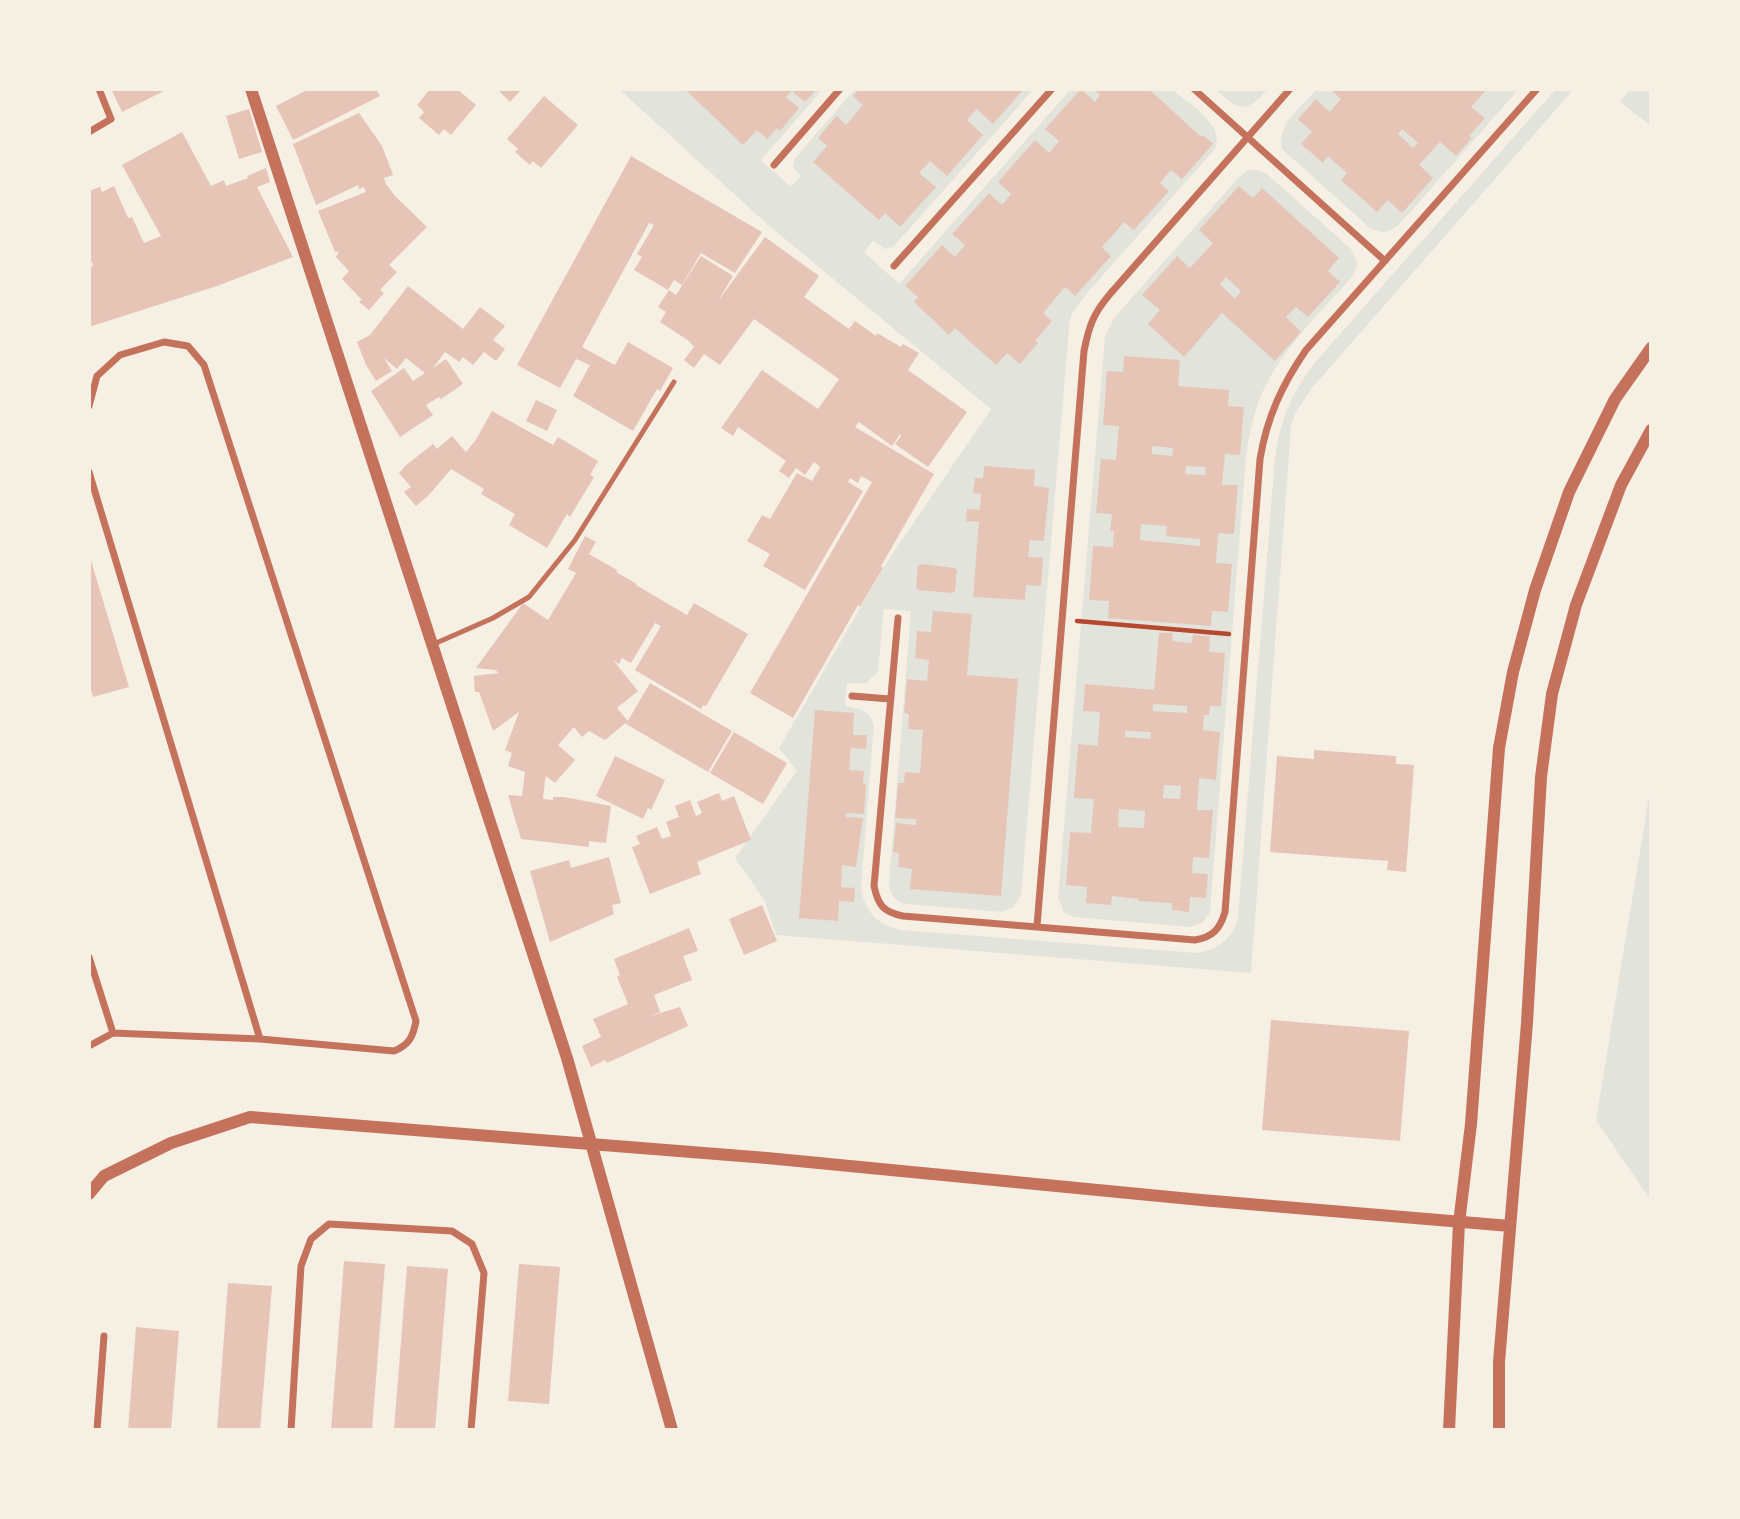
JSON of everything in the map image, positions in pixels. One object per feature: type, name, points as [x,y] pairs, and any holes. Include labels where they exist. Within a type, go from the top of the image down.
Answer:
[{"type":"street","points":[[89,132],[111,120],[99,89]]},
{"type":"street","points":[[251,89],[566,1058],[672,1430]]},
{"type":"street","points":[[774,165],[840,89]]},
{"type":"street","points":[[894,266],[1052,89]]},
{"type":"street","points":[[1194,89],[1385,261]]},
{"type":"street","points":[[1037,926],[1084,351],[1090,324],[1096,311],[1110,294],[1290,89]]},
{"type":"street","points":[[898,618],[874,886],[877,900],[883,909],[890,914],[903,916],[1195,940],[1208,938],[1216,932],[1225,912],[1261,459],[1265,431],[1276,400],[1306,350],[1537,89]]},
{"type":"street","points":[[89,406],[97,376],[120,355],[164,342],[188,346],[204,365],[416,1021],[414,1036],[404,1047],[394,1051],[260,1039],[113,1033],[89,1046]]},
{"type":"street","points":[[1449,1430],[1459,1223],[1472,1124],[1499,748],[1513,672],[1535,590],[1569,492],[1615,399],[1651,348]]},
{"type":"street","points":[[1499,1430],[1499,1362],[1527,1023],[1541,777],[1552,694],[1576,605],[1621,485],[1651,430]]},
{"type":"street","points":[[89,472],[260,1039]]},
{"type":"street","points":[[852,696],[890,699]]},
{"type":"street","points":[[89,957],[113,1033]]},
{"type":"street","points":[[89,1194],[104,1176],[171,1143],[250,1117],[767,1158],[1510,1226]]},
{"type":"street","points":[[291,1430],[302,1266],[311,1238],[329,1224],[452,1231],[471,1244],[484,1273],[471,1430]]},
{"type":"street","points":[[97,1430],[104,1336]]},
{"type":"lane","points":[[431,645],[493,618],[529,597],[575,540],[674,382]]},
{"type":"path","points":[[1062,620],[1247,635]]},
{"type":"shaded area","points":[[619,89],[823,89],[761,160],[791,187],[801,176],[793,167],[795,158],[855,89],[1034,89],[893,247],[885,249],[873,241],[864,252],[899,284],[1071,89],[1172,89],[1211,124],[1216,132],[1214,150],[1087,293],[1070,319],[1021,894],[1014,907],[1001,912],[905,904],[891,894],[889,883],[911,611],[884,609],[878,672],[866,683],[847,683],[845,706],[866,713],[874,725],[861,887],[865,903],[879,921],[901,930],[1197,953],[1224,942],[1233,931],[1238,916],[1275,458],[1280,430],[1289,405],[1301,382],[1318,359],[1556,89],[1574,89],[1311,389],[1295,414],[1291,426],[1251,973],[776,935],[765,901],[735,858],[797,771],[779,748],[887,562],[991,409],[768,225]]},
{"type":"shaded area","points":[[1215,89],[1268,89],[1253,103],[1242,107],[1230,102]]},
{"type":"shaded area","points":[[1317,89],[1519,89],[1398,226],[1384,233],[1371,229],[1282,149],[1281,140],[1286,124]]},
{"type":"shaded area","points":[[1630,89],[1651,89],[1651,126],[1620,102]]},
{"type":"shaded area","points":[[1248,170],[1259,170],[1267,174],[1351,249],[1358,264],[1353,276],[1287,351],[1266,385],[1252,422],[1246,456],[1210,912],[1202,923],[1190,927],[1074,917],[1064,912],[1058,897],[1105,336],[1114,318]]},
{"type":"shaded area","points":[[1651,784],[1651,1201],[1596,1120]]},
{"type":"building","points":[[111,89],[168,89],[122,112]]},
{"type":"building","points":[[309,89],[376,89],[380,96],[293,140],[276,106]]},
{"type":"building","points":[[430,89],[457,89],[476,105],[451,135],[444,129],[439,135],[419,118],[424,112],[417,105]]},
{"type":"building","points":[[497,89],[522,89],[510,102]]},
{"type":"building","points":[[817,89],[805,102],[792,91],[786,97],[799,108],[780,131],[777,128],[767,139],[757,130],[743,145],[687,91]]},
{"type":"building","points":[[859,89],[1024,89],[993,124],[977,109],[972,114],[967,120],[983,135],[947,176],[930,161],[919,173],[936,187],[900,227],[885,213],[879,220],[813,162],[827,146],[818,138],[827,127],[837,116],[846,125],[863,105],[853,96]]},
{"type":"building","points":[[1081,89],[1095,102],[1100,95],[1094,89],[1149,89],[1201,137],[1203,135],[1213,144],[1182,179],[1171,170],[1160,183],[1169,191],[1134,230],[1124,222],[1102,247],[1111,256],[1075,296],[1065,287],[1043,313],[1052,321],[1020,364],[1007,353],[996,365],[955,328],[949,335],[914,302],[918,297],[905,286],[942,245],[955,257],[965,245],[952,234],[989,193],[1002,205],[1011,194],[998,182],[1035,140],[1049,153],[1059,141],[1045,129]]},
{"type":"building","points":[[1330,89],[1487,89],[1471,107],[1485,118],[1469,136],[1472,138],[1456,156],[1440,142],[1419,165],[1433,178],[1402,213],[1388,200],[1377,212],[1341,180],[1347,173],[1328,156],[1323,163],[1301,144],[1312,132],[1298,119],[1316,99],[1330,112],[1341,99]],"holes":[[[1402,129],[1418,143],[1413,148],[1398,134]]]},
{"type":"building","points":[[544,96],[578,125],[541,168],[533,161],[530,165],[515,152],[518,149],[507,139]]},
{"type":"building","points":[[249,109],[262,152],[239,159],[226,116]]},
{"type":"building","points":[[359,113],[382,146],[393,175],[384,178],[386,184],[427,227],[389,265],[397,272],[380,290],[384,293],[369,310],[359,302],[362,300],[342,279],[349,271],[336,257],[339,251],[335,252],[318,211],[366,192],[364,187],[359,189],[358,185],[316,205],[293,144]]},
{"type":"building","points":[[182,132],[211,186],[224,180],[226,186],[266,168],[270,182],[257,187],[293,257],[217,286],[89,327],[89,267],[93,266],[92,262],[89,264],[89,191],[100,187],[102,192],[114,186],[128,218],[132,217],[144,243],[161,236],[122,165]]},
{"type":"building","points":[[631,156],[762,232],[735,273],[701,253],[682,285],[674,280],[668,290],[634,270],[642,257],[637,254],[654,225],[649,223],[582,347],[615,365],[628,342],[673,368],[660,391],[657,389],[633,431],[573,396],[590,365],[576,359],[560,388],[517,365]]},
{"type":"building","points":[[1239,186],[1253,198],[1262,188],[1339,258],[1328,271],[1340,282],[1308,317],[1296,307],[1286,317],[1301,332],[1275,361],[1222,313],[1184,357],[1148,324],[1160,310],[1142,295],[1177,256],[1190,268],[1213,243],[1199,230]],"holes":[[[1226,277],[1241,291],[1235,299],[1220,284]]]},
{"type":"building","points":[[765,237],[819,276],[804,297],[849,329],[855,321],[876,336],[877,333],[901,347],[903,344],[919,353],[908,370],[967,412],[928,467],[895,444],[900,434],[892,446],[859,422],[855,427],[934,474],[881,566],[883,568],[860,607],[858,605],[793,718],[750,693],[872,482],[861,476],[858,483],[850,478],[848,482],[863,491],[805,590],[763,566],[770,554],[747,541],[762,515],[770,519],[797,473],[812,481],[820,467],[814,462],[805,475],[796,468],[789,478],[779,471],[786,461],[738,427],[733,436],[721,428],[762,370],[818,409],[839,379],[754,319],[720,365],[704,354],[694,368],[684,360],[694,347],[660,322],[666,312],[658,307],[669,290],[676,295],[701,256],[733,276],[718,301]]},
{"type":"building","points":[[408,286],[463,329],[480,307],[505,326],[493,340],[505,349],[496,361],[484,352],[473,365],[463,357],[459,362],[445,352],[433,368],[446,359],[463,384],[441,399],[439,397],[426,405],[433,415],[400,437],[371,391],[404,368],[413,381],[425,373],[406,358],[397,369],[384,358],[392,371],[376,381],[357,342],[370,335]]},
{"type":"building","points":[[1124,356],[1180,360],[1178,386],[1229,390],[1228,406],[1244,407],[1240,455],[1225,454],[1222,485],[1238,485],[1234,534],[1218,533],[1216,563],[1232,564],[1228,612],[1212,611],[1211,626],[1108,618],[1109,601],[1089,600],[1093,546],[1113,547],[1114,531],[1110,531],[1112,514],[1096,513],[1101,459],[1116,460],[1119,426],[1103,425],[1107,371],[1123,372]],"holes":[[[1152,446],[1173,448],[1172,456],[1152,454]],[[1186,466],[1206,467],[1205,475],[1185,474]],[[1141,524],[1167,526],[1166,536],[1200,539],[1200,546],[1140,540]]]},
{"type":"building","points":[[536,400],[557,410],[547,431],[526,421]]},
{"type":"building","points":[[492,411],[553,445],[558,437],[598,461],[590,475],[594,477],[547,548],[509,525],[515,514],[481,494],[484,489],[451,469],[416,506],[404,492],[411,487],[399,473],[405,466],[433,444],[437,449],[452,436],[466,452]]},
{"type":"building","points":[[984,466],[1035,470],[1034,486],[1049,488],[1044,541],[1030,540],[1028,557],[1043,558],[1041,586],[1026,585],[1025,600],[973,597],[979,522],[966,521],[967,509],[980,510],[981,494],[973,493],[975,478],[983,478]]},
{"type":"building","points":[[585,536],[596,542],[589,554],[636,585],[687,615],[694,603],[748,634],[706,706],[703,705],[701,709],[635,670],[661,626],[655,623],[631,663],[622,658],[619,664],[613,660],[638,691],[617,708],[628,721],[605,740],[589,731],[582,737],[574,727],[558,745],[575,760],[555,783],[546,776],[545,780],[543,799],[564,797],[611,806],[606,843],[589,841],[589,847],[521,839],[508,795],[522,796],[525,772],[508,766],[512,753],[505,750],[519,712],[493,731],[479,692],[475,692],[474,676],[499,673],[476,668],[523,603],[548,620],[576,573],[568,569]]},
{"type":"building","points":[[89,554],[129,687],[93,697],[89,683]]},
{"type":"building","points":[[921,564],[955,568],[955,591],[918,590],[918,566]]},
{"type":"building","points":[[933,611],[972,614],[967,675],[1018,679],[1001,896],[910,889],[912,869],[898,867],[899,853],[893,852],[896,823],[916,825],[916,819],[895,818],[898,783],[904,783],[905,772],[920,773],[923,730],[908,729],[909,714],[904,713],[907,679],[927,681],[929,660],[915,658],[917,631],[931,632]]},
{"type":"building","points":[[1159,633],[1173,633],[1172,641],[1192,643],[1193,635],[1210,636],[1209,652],[1225,653],[1221,706],[1210,706],[1209,715],[1204,715],[1203,730],[1220,732],[1216,780],[1199,778],[1197,810],[1213,810],[1209,858],[1193,857],[1192,873],[1208,874],[1206,898],[1190,897],[1189,912],[1172,910],[1172,903],[1112,896],[1111,905],[1086,903],[1087,887],[1066,885],[1070,832],[1091,833],[1094,799],[1074,798],[1078,744],[1098,746],[1100,712],[1083,711],[1085,684],[1154,690]],"holes":[[[1153,704],[1187,706],[1187,713],[1153,711]],[[1125,731],[1151,732],[1150,739],[1125,737]],[[1164,785],[1181,786],[1180,799],[1163,798]],[[1119,809],[1145,811],[1144,828],[1118,827]]]},
{"type":"building","points":[[650,683],[732,731],[708,772],[626,724]]},
{"type":"building","points":[[815,710],[854,713],[853,735],[867,735],[866,749],[851,748],[849,770],[864,771],[864,814],[846,813],[846,817],[863,818],[856,867],[842,865],[841,887],[855,888],[854,902],[839,901],[838,921],[799,918]]},
{"type":"building","points":[[734,732],[787,763],[763,804],[710,773]]},
{"type":"building","points":[[1314,750],[1396,756],[1396,764],[1414,765],[1406,872],[1387,870],[1388,861],[1270,852],[1277,756],[1314,759]]},
{"type":"building","points":[[615,756],[665,780],[651,810],[648,808],[643,819],[596,796]]},
{"type":"building","points":[[719,793],[722,801],[734,796],[751,840],[697,862],[701,874],[650,894],[632,847],[640,844],[636,836],[657,827],[662,839],[671,836],[666,822],[679,817],[675,806],[690,800],[696,816],[702,813],[697,802]]},
{"type":"building","points":[[609,857],[621,903],[612,905],[614,914],[550,942],[530,871],[569,860],[571,868]]},
{"type":"building","points":[[762,905],[777,941],[744,955],[729,919]]},
{"type":"building","points":[[689,928],[698,951],[683,956],[692,980],[654,995],[660,1012],[647,1017],[680,1007],[688,1026],[607,1063],[605,1060],[591,1067],[582,1046],[601,1037],[593,1019],[628,1004],[617,977],[620,975],[614,959]]},
{"type":"building","points":[[1271,1020],[1409,1031],[1400,1141],[1262,1130]]},
{"type":"building","points":[[344,1261],[385,1264],[372,1430],[331,1430]]},
{"type":"building","points":[[519,1264],[560,1267],[549,1404],[508,1401]]},
{"type":"building","points":[[407,1266],[448,1269],[435,1430],[394,1430]]},
{"type":"building","points":[[228,1283],[272,1286],[260,1430],[217,1430]]},
{"type":"building","points":[[136,1327],[179,1331],[171,1430],[128,1430]]}]
